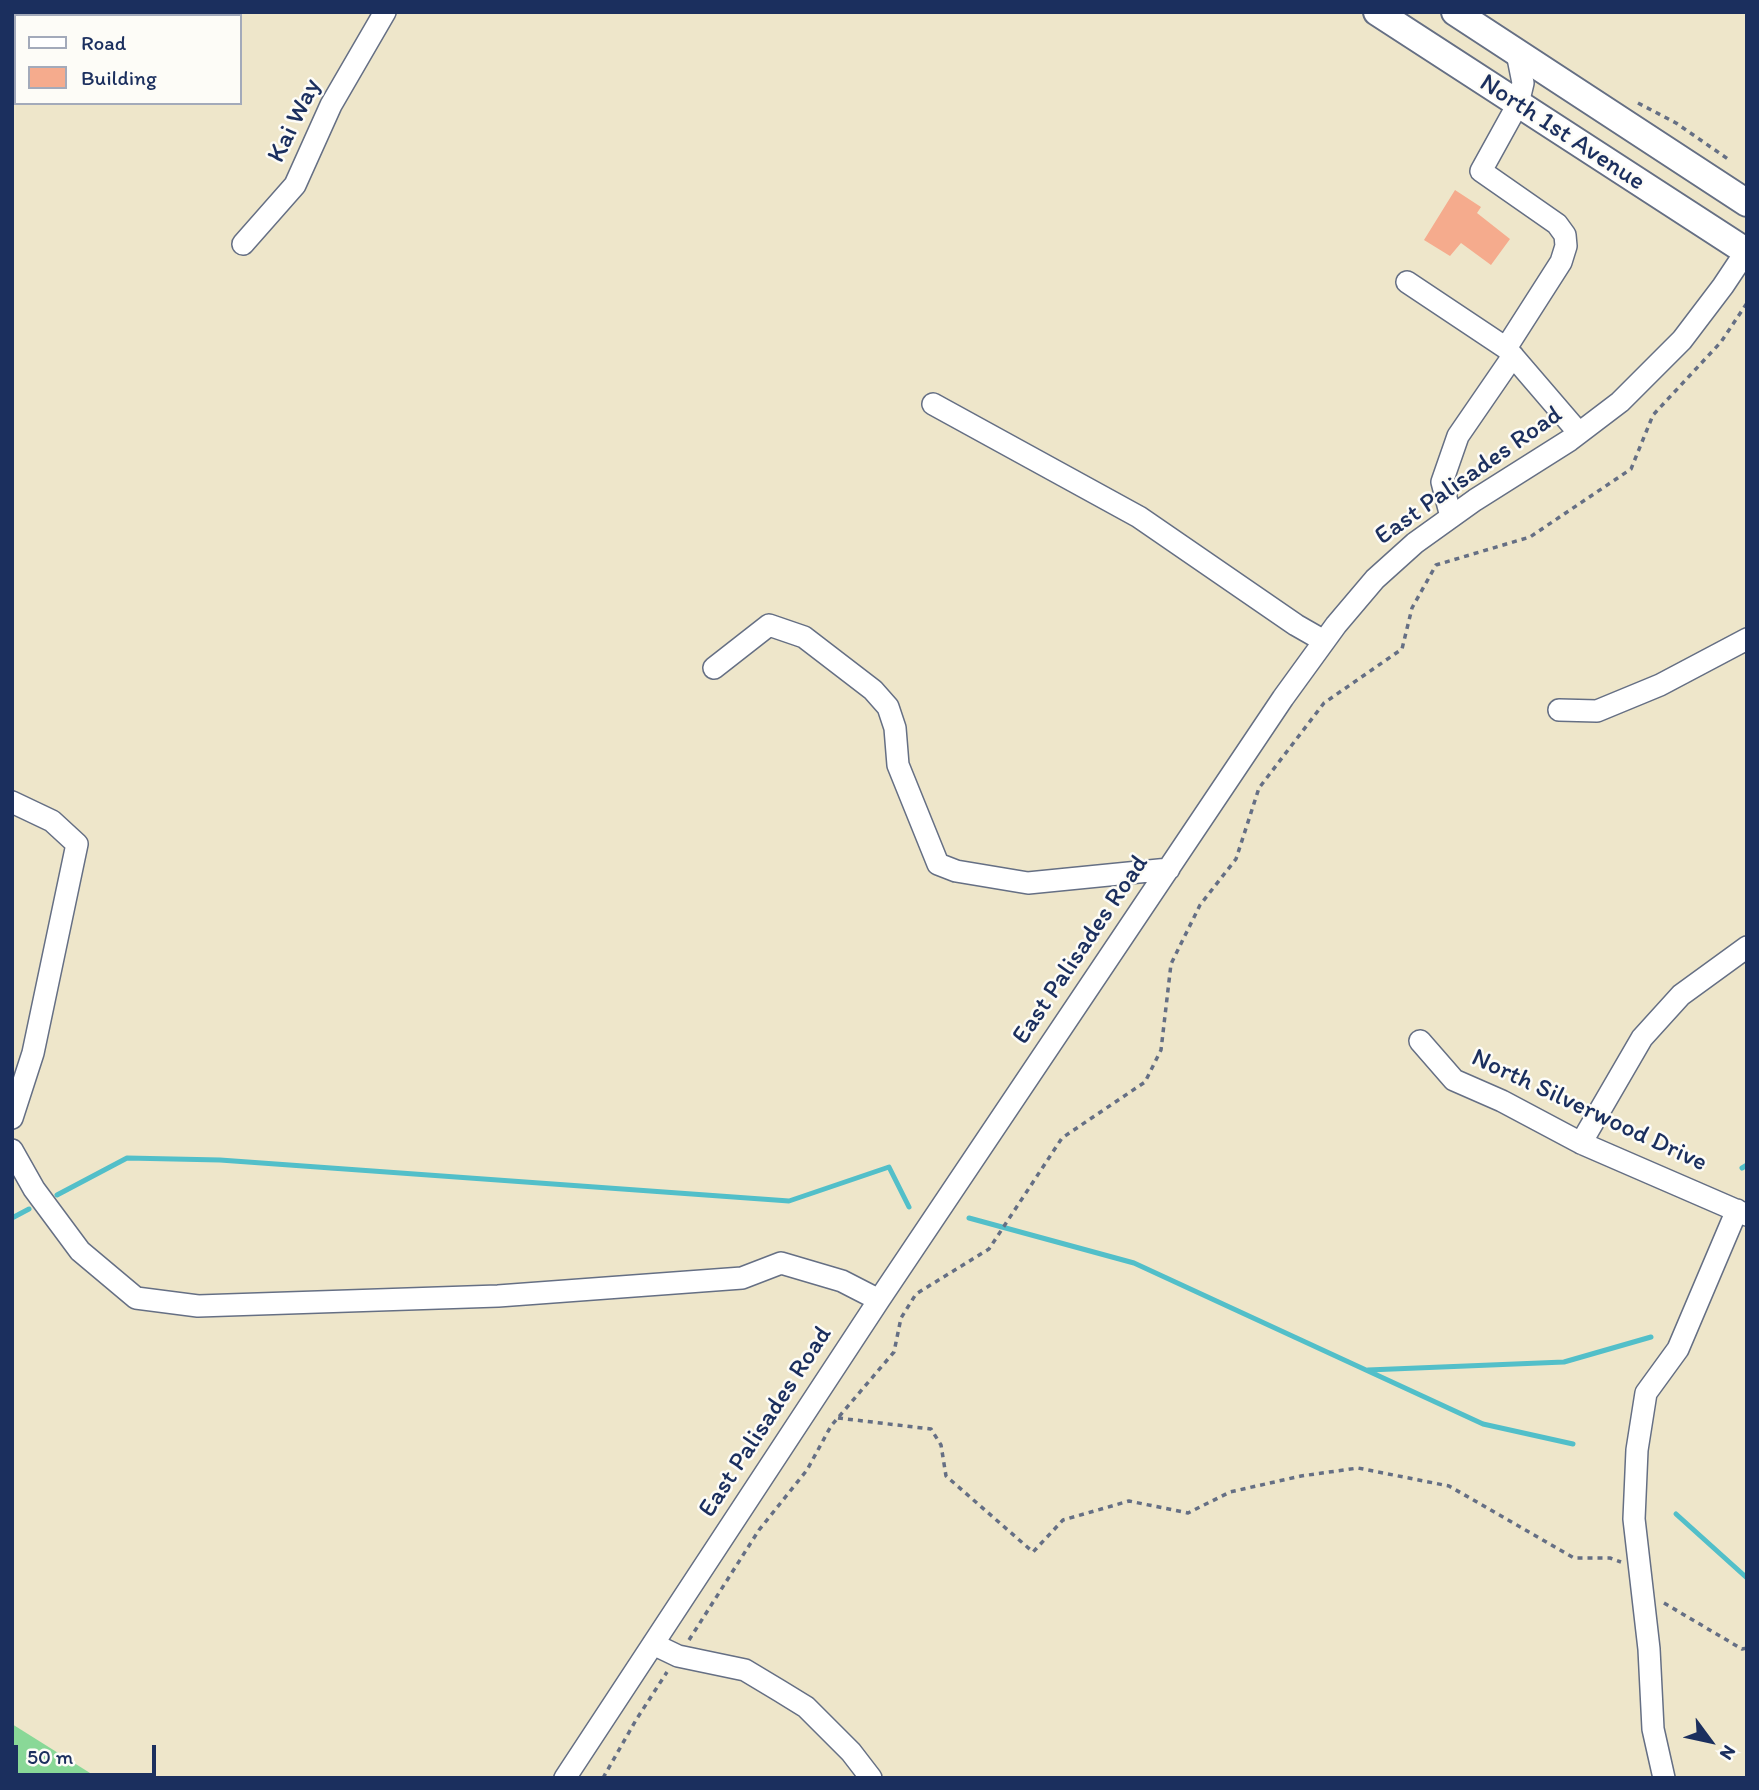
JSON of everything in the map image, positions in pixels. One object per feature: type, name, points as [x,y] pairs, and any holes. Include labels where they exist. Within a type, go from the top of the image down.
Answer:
[{"type":"main road","name":"North 1st Avenue","points":[[1377,12],[1746,251]]},
{"type":"main road","name":"North 1st Avenue","points":[[1455,12],[1747,202]]},
{"type":"street","name":"Kai Way","points":[[243,244],[295,186],[331,105],[385,12]]},
{"type":"street","points":[[1451,517],[1442,482],[1458,436],[1510,352],[1561,261],[1566,246],[1565,234],[1557,224],[1481,171],[1518,104],[1523,83],[1517,53]]},
{"type":"street","name":"East Palisades Road","points":[[565,1778],[879,1300],[1324,641],[1375,579],[1415,543],[1579,433],[1620,402],[1682,340],[1746,251]]},
{"type":"street","points":[[1407,282],[1510,352],[1579,433]]},
{"type":"street","points":[[933,404],[1139,517],[1273,610],[1324,641]]},
{"type":"street","points":[[714,668],[769,625],[804,637],[873,690],[888,707],[895,728],[898,765],[938,864],[956,871],[1028,883],[1169,869]]},
{"type":"street","points":[[1559,710],[1597,711],[1660,685],[1747,639]]},
{"type":"street","points":[[12,802],[52,821],[77,844],[33,1053],[12,1118]]},
{"type":"street","points":[[1581,1143],[1642,1038],[1681,995],[1747,947]]},
{"type":"street","name":"North Silverwood Drive","points":[[1420,1041],[1454,1080],[1502,1101],[1581,1143],[1742,1213]]},
{"type":"street","points":[[12,1150],[34,1189],[80,1251],[136,1298],[198,1306],[484,1297],[742,1278],[782,1263],[842,1281],[879,1300]]},
{"type":"street","points":[[1664,1778],[1653,1729],[1649,1649],[1634,1519],[1637,1450],[1646,1393],[1678,1349],[1742,1213]]},
{"type":"street","points":[[653,1644],[677,1656],[745,1670],[780,1691],[806,1707],[852,1752],[871,1778]]},
{"type":"path","points":[[1634,100],[1676,123],[1728,159]]},
{"type":"path","points":[[603,1778],[635,1720],[759,1530],[807,1470],[831,1426],[894,1352],[901,1318],[916,1294],[989,1249],[1062,1138],[1145,1082],[1161,1050],[1171,964],[1200,905],[1236,859],[1259,789],[1324,703],[1402,649],[1412,607],[1436,565],[1530,537],[1631,469],[1653,415],[1721,342],[1747,303]]},
{"type":"path","points":[[838,1418],[931,1429],[941,1445],[946,1476],[1032,1552],[1063,1520],[1129,1501],[1188,1513],[1230,1492],[1300,1476],[1358,1468],[1449,1486],[1574,1558],[1622,1562],[1640,1584],[1668,1605],[1742,1648],[1747,1648]]},
{"type":"green space","points":[[12,1724],[98,1778],[12,1778]]},
{"type":"building","points":[[1455,190],[1481,207],[1477,213],[1510,239],[1491,265],[1461,243],[1450,256],[1424,240]]},
{"type":"waterway","points":[[57,1195],[127,1158],[220,1160],[789,1201],[889,1167],[909,1207]]},
{"type":"waterway","points":[[1742,1168],[1747,1165]]},
{"type":"waterway","points":[[12,1218],[29,1209]]},
{"type":"waterway","points":[[969,1218],[1134,1263],[1483,1424],[1573,1444]]},
{"type":"waterway","points":[[1368,1370],[1564,1362],[1651,1337]]},
{"type":"waterway","points":[[1676,1514],[1747,1578]]}]
